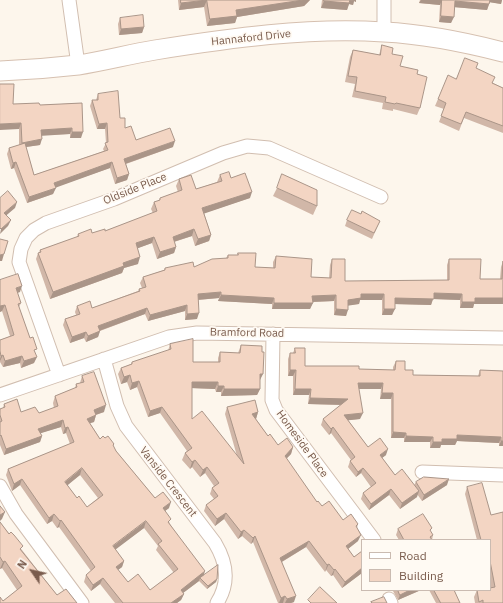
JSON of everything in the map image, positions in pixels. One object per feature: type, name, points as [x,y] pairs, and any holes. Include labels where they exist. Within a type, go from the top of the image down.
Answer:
[{"type":"street","points":[[68,0],[78,65]]},
{"type":"street","points":[[384,0],[384,32]]},
{"type":"street","name":"Hannaford Drive","points":[[0,71],[78,65],[156,50],[257,37],[312,32],[384,32],[448,39],[503,52]]},
{"type":"street","name":"Oldside Place","points":[[59,375],[19,262],[21,249],[26,238],[34,230],[46,223],[114,199],[223,153],[247,146],[269,148],[381,197]]},
{"type":"street","name":"Bramford Road","points":[[0,395],[169,338],[190,334],[215,332],[503,338]]},
{"type":"street","name":"Homeside Place","points":[[272,334],[272,400],[276,410],[373,539]]},
{"type":"street","name":"Vanside Crescent","points":[[104,359],[117,406],[126,426],[215,543],[223,557],[226,572],[223,593],[217,603]]},
{"type":"street","points":[[422,472],[503,475]]},
{"type":"street","points":[[0,486],[16,514],[82,603]]},
{"type":"building","points":[[181,0],[207,0],[181,3]]},
{"type":"building","points":[[207,0],[303,0],[236,10],[237,16],[210,19]]},
{"type":"building","points":[[324,0],[350,0],[349,3]]},
{"type":"building","points":[[442,0],[490,0],[489,4],[455,1],[454,17],[441,16]]},
{"type":"building","points":[[143,15],[144,27],[121,29],[120,18]]},
{"type":"building","points":[[382,45],[393,48],[392,54],[403,56],[400,66],[418,70],[417,74],[427,77],[420,108],[385,102],[386,97],[355,91],[357,77],[348,76],[353,50],[380,55]]},
{"type":"building","points":[[465,58],[478,63],[476,68],[495,77],[492,83],[503,88],[503,126],[466,112],[461,124],[441,116],[446,103],[438,99],[448,75],[456,79]]},
{"type":"building","points":[[0,84],[14,84],[13,104],[39,103],[40,105],[82,103],[83,132],[72,132],[72,128],[41,130],[42,139],[22,143],[21,123],[0,124]]},
{"type":"building","points":[[118,91],[120,118],[125,118],[125,128],[131,126],[136,140],[170,128],[175,141],[124,159],[129,174],[117,178],[112,162],[54,183],[56,188],[29,197],[16,162],[13,163],[9,148],[25,143],[34,175],[108,150],[105,143],[108,142],[107,123],[99,124],[92,100],[98,100],[98,94]]},
{"type":"building","points":[[229,172],[231,178],[245,173],[252,192],[202,208],[211,235],[198,239],[194,229],[173,237],[176,247],[160,252],[154,237],[136,243],[140,257],[123,263],[124,266],[53,292],[38,253],[41,252],[40,250],[79,236],[78,234],[91,229],[92,233],[105,229],[105,231],[157,211],[154,202],[160,200],[160,198],[182,190],[179,179],[191,175],[196,189],[222,181],[220,175]]},
{"type":"building","points":[[282,174],[317,190],[317,206],[277,188]]},
{"type":"building","points":[[8,191],[17,202],[4,213],[11,220],[1,229],[0,198]]},
{"type":"building","points":[[352,210],[361,214],[362,211],[380,221],[374,233],[347,220]]},
{"type":"building","points":[[0,239],[8,241],[4,254],[0,255]]},
{"type":"building","points":[[238,253],[256,253],[255,267],[275,268],[276,256],[312,259],[311,277],[331,278],[332,259],[345,259],[345,281],[449,280],[449,259],[481,259],[480,279],[502,279],[503,261],[503,298],[475,298],[475,302],[462,302],[462,294],[434,293],[434,299],[395,298],[395,309],[384,309],[384,294],[361,294],[361,298],[348,300],[348,310],[336,309],[336,295],[312,296],[313,303],[274,303],[274,298],[221,295],[221,292],[198,294],[199,313],[187,314],[187,305],[150,315],[147,308],[98,326],[100,331],[88,336],[86,332],[72,337],[65,319],[80,314],[77,306],[90,301],[92,308],[140,291],[139,289],[146,287],[143,277],[165,270],[165,268],[193,262],[194,267],[212,259],[228,258],[228,255],[238,255]]},
{"type":"building","points":[[18,274],[22,286],[16,288],[21,303],[18,304],[30,338],[33,337],[37,349],[34,350],[37,357],[24,361],[22,356],[5,361],[3,355],[1,356],[0,340],[14,335],[5,305],[0,306],[0,280]]},
{"type":"building","points":[[193,339],[193,362],[220,362],[220,352],[240,353],[241,345],[262,346],[262,352],[264,352],[263,374],[260,374],[260,389],[224,389],[224,386],[218,386],[218,382],[192,382],[192,419],[202,411],[244,464],[227,407],[255,400],[258,412],[252,414],[268,436],[270,434],[278,445],[287,438],[293,447],[285,456],[317,502],[318,501],[322,506],[329,501],[343,520],[351,514],[358,524],[356,526],[361,535],[346,546],[354,557],[361,552],[361,569],[345,582],[335,569],[334,570],[329,564],[327,565],[309,541],[280,558],[296,596],[287,599],[285,596],[281,598],[255,536],[253,538],[244,530],[241,532],[226,513],[217,519],[206,505],[218,496],[212,488],[219,483],[207,467],[203,470],[195,460],[192,462],[185,453],[192,448],[162,407],[150,411],[139,381],[132,383],[130,375],[124,377],[121,368],[132,364],[132,362],[171,349],[170,344]]},
{"type":"building","points":[[295,348],[305,348],[305,366],[359,366],[359,369],[395,370],[396,361],[405,361],[405,370],[413,370],[413,375],[480,376],[480,370],[503,371],[503,441],[501,441],[501,437],[457,435],[457,439],[442,439],[442,442],[433,442],[433,437],[406,436],[406,433],[393,432],[393,393],[382,393],[383,383],[358,383],[363,413],[344,415],[368,447],[380,438],[388,449],[380,455],[395,475],[402,469],[419,491],[402,503],[391,489],[371,504],[363,493],[376,483],[363,468],[358,472],[350,461],[355,457],[333,427],[331,429],[323,419],[348,399],[310,398],[311,389],[295,389],[296,370],[290,370],[290,353],[295,353]]},
{"type":"building","points":[[94,372],[106,405],[94,410],[96,415],[87,419],[100,439],[103,436],[105,438],[108,436],[114,444],[113,445],[116,451],[155,498],[163,492],[171,502],[163,508],[171,519],[168,522],[205,571],[181,590],[184,594],[171,603],[123,603],[103,578],[93,585],[86,575],[95,567],[61,520],[60,521],[54,514],[49,518],[22,479],[14,484],[8,469],[74,442],[68,427],[65,428],[63,420],[38,429],[42,436],[6,449],[1,435],[0,436],[0,422],[2,421],[0,409],[5,407],[4,404],[17,399],[21,412],[35,407],[39,413],[58,406],[55,396],[77,387],[76,384],[84,382],[82,376]],"holes":[[[82,468],[103,495],[87,507],[79,496],[77,498],[65,482]],[[146,521],[162,541],[158,544],[178,569],[150,590],[138,574],[128,582],[116,567],[124,561],[113,546]]]},
{"type":"building","points":[[424,477],[449,479],[424,495],[416,482]]},
{"type":"building","points":[[482,483],[491,515],[503,512],[503,603],[483,603],[483,600],[479,602],[477,591],[491,591],[491,588],[495,587],[491,566],[491,539],[481,539],[467,487]]},
{"type":"building","points":[[0,506],[5,512],[0,515]]},
{"type":"building","points":[[423,514],[432,528],[430,530],[433,535],[430,537],[431,539],[403,539],[398,529]]},
{"type":"building","points":[[0,522],[9,534],[11,532],[23,546],[20,549],[57,595],[66,589],[77,603],[0,603],[0,597],[3,601],[22,586],[5,561],[3,562],[0,557]]},
{"type":"building","points":[[218,565],[217,579],[208,586],[200,578]]},
{"type":"building","points":[[320,587],[337,603],[311,603],[308,600]]},
{"type":"building","points":[[398,591],[408,591],[400,595]]},
{"type":"building","points":[[435,591],[454,591],[460,603],[441,603]]},
{"type":"building","points":[[384,597],[387,603],[371,602]]}]
